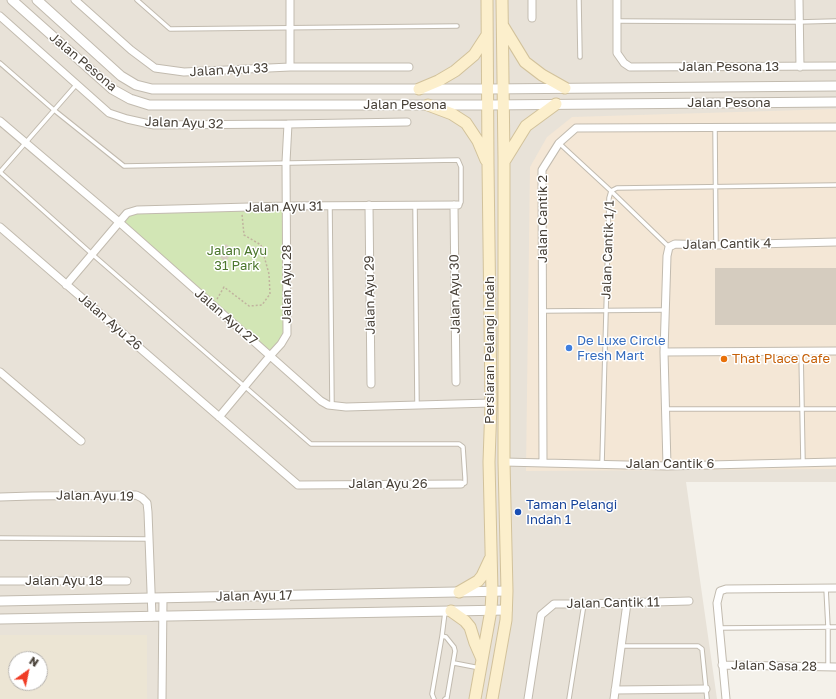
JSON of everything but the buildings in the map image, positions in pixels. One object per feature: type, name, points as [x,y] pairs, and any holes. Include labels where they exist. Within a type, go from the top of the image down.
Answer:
[{"type":"main road","name":"Persiaran Pelangi Indah","points":[[475,699],[491,610],[492,592],[487,0]]},
{"type":"main road","name":"Persiaran Pelangi Indah","points":[[492,699],[507,610],[504,462],[504,104],[502,0]]},
{"type":"main road","points":[[502,24],[525,62],[542,75],[565,88]]},
{"type":"main road","points":[[419,89],[438,82],[455,71],[474,55],[487,34]]},
{"type":"main road","points":[[504,160],[526,126],[556,104]]},
{"type":"main road","points":[[428,105],[452,114],[466,123],[478,141],[488,164]]},
{"type":"main road","points":[[490,472],[494,464],[497,462],[504,462]]},
{"type":"main road","points":[[459,592],[478,581],[491,557]]},
{"type":"main road","points":[[448,611],[465,621],[470,627],[481,664]]},
{"type":"street","name":"Jalan Pesona","points":[[12,0],[112,89],[130,99],[150,105],[488,105],[836,102]]},
{"type":"street","name":"Jalan Pesona","points":[[37,0],[121,76],[136,85],[152,90],[836,86]]},
{"type":"street","name":"Jalan Ayu 33","points":[[75,0],[131,50],[155,68],[184,72],[290,67],[408,67]]},
{"type":"street","points":[[290,0],[290,67]]},
{"type":"street","points":[[532,0],[532,18]]},
{"type":"street","points":[[617,0],[618,21]]},
{"type":"street","points":[[799,0],[800,67]]},
{"type":"street","name":"Jalan Ayu 32","points":[[0,16],[109,113],[127,120],[154,125],[407,122]]},
{"type":"street","name":"Jalan Pesona 13","points":[[618,21],[617,53],[624,63],[630,67],[836,66]]},
{"type":"street","name":"Jalan Ayu 27","points":[[0,121],[119,222],[321,401],[332,406]]},
{"type":"street","name":"Jalan Ayu 28","points":[[270,356],[281,344],[287,334],[286,162],[288,124]]},
{"type":"street","name":"Jalan Cantik 2","points":[[543,463],[542,170],[559,143],[576,128],[836,127]]},
{"type":"street","name":"Jalan Ayu 31","points":[[66,285],[127,213],[137,210],[287,206],[456,205]]},
{"type":"street","name":"Jalan Ayu 30","points":[[456,205],[456,382]]},
{"type":"street","name":"Jalan Ayu 29","points":[[369,206],[371,384]]},
{"type":"street","name":"Jalan Ayu 26","points":[[0,227],[298,485],[461,484]]},
{"type":"street","name":"Jalan Cantik 4","points":[[667,466],[664,352],[667,256],[669,247],[675,244],[716,245],[836,242]]},
{"type":"street","points":[[664,352],[836,351]]},
{"type":"street","points":[[219,417],[270,356]]},
{"type":"street","points":[[0,372],[81,441]]},
{"type":"street","points":[[332,406],[491,402]]},
{"type":"street","name":"Jalan Cantik 6","points":[[504,462],[667,466],[836,462]]},
{"type":"street","name":"Jalan Ayu 19","points":[[0,497],[136,495],[142,498],[147,503],[148,512],[152,616]]},
{"type":"street","name":"Jalan Ayu 18","points":[[0,581],[127,581]]},
{"type":"street","points":[[722,665],[717,603],[720,591],[726,588],[836,588]]},
{"type":"street","name":"Jalan Ayu 17","points":[[0,601],[507,592]]},
{"type":"street","points":[[162,699],[163,598]]},
{"type":"street","name":"Jalan Cantik 11","points":[[528,699],[541,614],[554,604],[689,601]]},
{"type":"street","points":[[614,699],[627,603]]},
{"type":"street","name":"Jalan Ayu 17","points":[[0,620],[507,610]]},
{"type":"street","name":"Jalan Sasa 28","points":[[726,699],[722,665],[836,667]]},
{"type":"street","points":[[616,690],[706,689]]},
{"type":"lane","points":[[137,0],[170,29],[457,26]]},
{"type":"lane","points":[[579,0],[580,57]]},
{"type":"lane","points":[[618,21],[836,21]]},
{"type":"lane","points":[[0,63],[54,110],[124,166],[458,160],[461,167],[461,202],[460,204],[456,205]]},
{"type":"lane","points":[[76,85],[0,172],[92,254],[312,444],[459,444],[463,447],[465,478],[465,482],[461,484]]},
{"type":"lane","points":[[714,127],[716,245]]},
{"type":"lane","points":[[559,143],[669,247]]},
{"type":"lane","name":"Jalan Cantik 1/1","points":[[602,464],[609,198],[611,191],[617,188],[836,185]]},
{"type":"lane","points":[[415,205],[417,405]]},
{"type":"lane","points":[[330,206],[332,406]]},
{"type":"lane","points":[[542,311],[665,310]]},
{"type":"lane","points":[[801,351],[803,463]]},
{"type":"lane","points":[[666,409],[836,409]]},
{"type":"lane","points":[[0,538],[149,538]]},
{"type":"lane","points":[[826,588],[828,667]]},
{"type":"lane","points":[[569,699],[584,604]]},
{"type":"lane","points":[[434,699],[432,694],[448,611]]},
{"type":"lane","points":[[719,628],[836,627]]},
{"type":"lane","points":[[442,636],[446,637],[454,647],[455,651],[454,663],[446,699]]},
{"type":"lane","points":[[622,646],[698,646],[702,649],[707,699]]},
{"type":"lane","points":[[454,663],[481,664]]},
{"type":"path","points":[[213,305],[224,287],[249,306],[262,305],[270,294],[269,274],[261,245],[244,235],[242,222]]},
{"type":"shaded area","points":[[0,0],[836,0],[836,482],[686,482],[717,699],[0,699]]},
{"type":"shaded area","points":[[836,109],[836,469],[526,471],[530,167],[547,137],[572,117]]},
{"type":"shaded area","points":[[0,635],[147,635],[147,699],[0,699]]},
{"type":"green space","name":"Jalan Ayu 31 Park","points":[[283,210],[284,331],[279,341],[270,351],[123,221],[128,216],[137,214]]},
{"type":"place","name":"De Luxe Circle Fresh Mart","points":[[569,348]]},
{"type":"place","name":"That Place Cafe","points":[[724,359]]},
{"type":"place","name":"Taman Pelangi Indah 1","points":[[518,512]]}]
